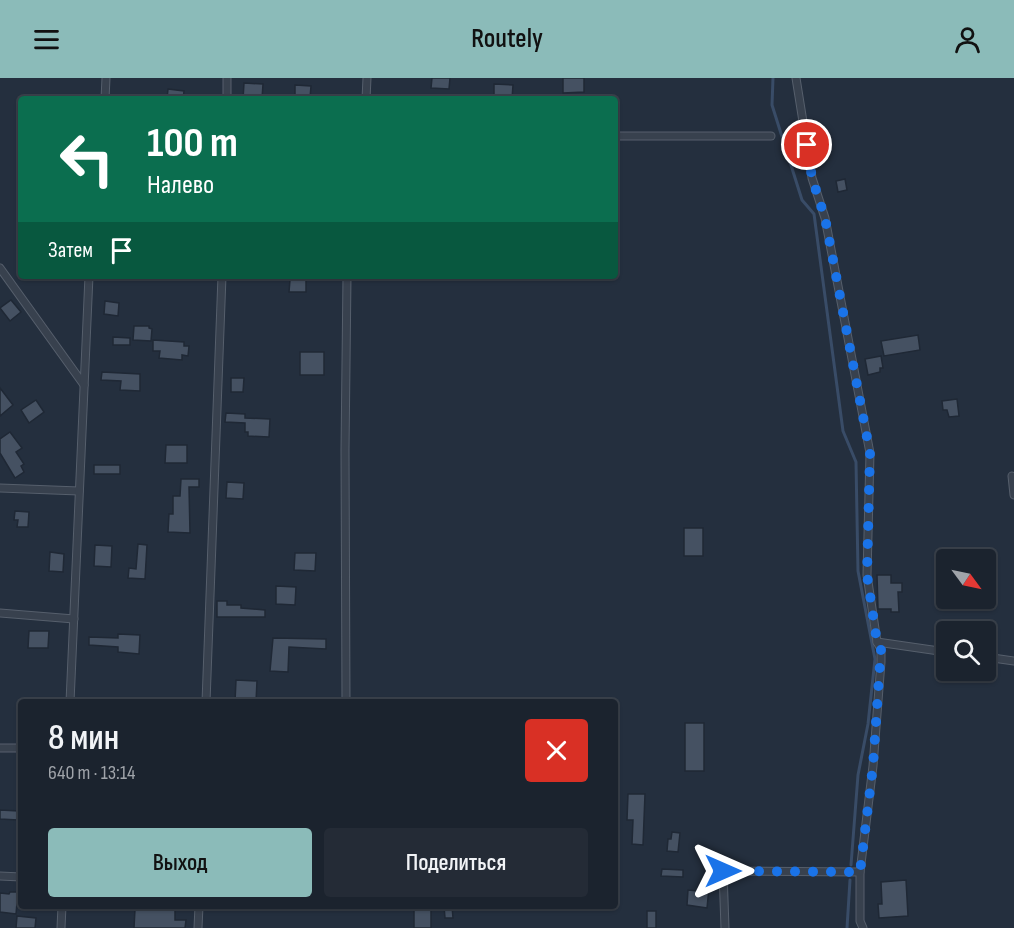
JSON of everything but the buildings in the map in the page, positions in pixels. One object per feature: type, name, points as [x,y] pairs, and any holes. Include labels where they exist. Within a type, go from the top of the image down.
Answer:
[{"type":"street","points":[[105,96],[106,78]]},
{"type":"street","points":[[227,78],[227,96]]},
{"type":"street","points":[[366,96],[367,78]]},
{"type":"street","points":[[796,78],[812,178],[825,218],[870,453],[867,575],[877,642],[881,649],[881,662],[873,766],[860,872],[863,928]]},
{"type":"street","points":[[618,136],[771,136]]},
{"type":"street","points":[[0,268],[84,386]]},
{"type":"street","points":[[70,699],[88,279]]},
{"type":"street","points":[[206,699],[222,279]]},
{"type":"street","points":[[346,699],[347,279]]},
{"type":"street","points":[[1012,476],[1014,495]]},
{"type":"street","points":[[0,488],[80,491]]},
{"type":"street","points":[[0,613],[74,619]]},
{"type":"street","points":[[877,642],[936,651]]},
{"type":"street","points":[[996,658],[1014,661]]},
{"type":"street","points":[[0,748],[18,748]]},
{"type":"street","points":[[725,928],[723,871],[860,872]]},
{"type":"street","points":[[0,876],[18,877]]},
{"type":"street","points":[[61,928],[62,909]]},
{"type":"street","points":[[198,928],[199,909]]},
{"type":"waterway","points":[[773,78],[772,105],[802,200],[814,214],[843,431],[856,462],[858,571],[875,659],[868,724],[858,775],[851,865]]},
{"type":"waterway","points":[[847,928],[850,880]]},
{"type":"route","points":[[723,871],[860,872],[873,766],[881,649],[877,642],[867,575],[870,453],[825,218],[812,178],[807,145]]}]
